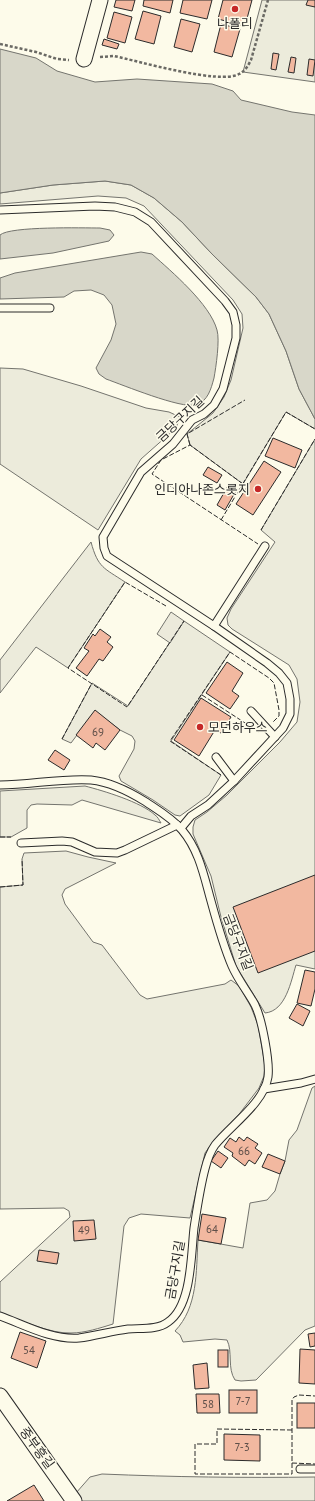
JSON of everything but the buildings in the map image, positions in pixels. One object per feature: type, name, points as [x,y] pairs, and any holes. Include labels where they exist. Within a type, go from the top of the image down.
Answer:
[{"type":"street","points":[[84,60],[100,0]]},
{"type":"street","name":"중부흥길","points":[[0,1396],[74,1501]]},
{"type":"lane","name":"금당구지길","points":[[0,210],[101,206],[115,207],[135,212],[151,222],[225,301],[233,312],[236,326],[236,338],[223,390],[214,405],[204,414],[192,420],[173,444],[141,472],[103,537],[104,548],[107,556],[214,626],[267,663],[279,673],[286,683],[290,699],[290,714],[283,728],[234,782],[208,805],[179,826],[117,853],[95,852],[72,842],[21,843]]},
{"type":"lane","points":[[0,308],[50,308]]},
{"type":"lane","points":[[214,626],[265,546]]},
{"type":"lane","points":[[251,711],[275,737]]},
{"type":"lane","points":[[216,757],[234,782]]},
{"type":"lane","name":"금당구지길","points":[[0,785],[73,780],[111,784],[134,794],[179,826],[190,840],[198,857],[232,967],[256,1007],[262,1026],[268,1064],[268,1078],[264,1089],[257,1100],[214,1146],[208,1157],[194,1225],[186,1292],[181,1306],[174,1317],[167,1324],[156,1327],[122,1330],[79,1338],[67,1338],[50,1334],[0,1316]]},
{"type":"lane","points":[[264,1089],[301,1083],[315,1079]]},
{"type":"lane","points":[[300,1469],[315,1469]]},
{"type":"path","points":[[0,44],[36,52],[57,59],[84,60],[114,56],[202,75],[221,77],[239,74],[246,68],[251,60],[268,0]]},
{"type":"shaded area","points":[[262,0],[315,0],[315,82],[243,72]]},
{"type":"shaded area","points":[[0,49],[36,58],[57,71],[95,82],[137,79],[212,84],[233,91],[241,100],[292,112],[315,115],[315,419],[299,389],[286,351],[269,314],[256,297],[182,222],[154,198],[131,185],[105,181],[53,185],[0,193]]},
{"type":"shaded area","points":[[105,181],[131,185],[154,198],[182,222],[256,297],[269,314],[286,351],[299,389],[315,419],[315,429],[286,412],[243,484],[190,445],[187,434],[213,413],[224,397],[231,380],[243,328],[242,314],[233,300],[144,206],[126,198],[98,196],[0,204],[0,193],[53,185]]},
{"type":"shaded area","points":[[47,228],[100,228],[110,230],[114,235],[109,241],[53,253],[0,259],[0,235],[6,232]]},
{"type":"shaded area","points":[[141,252],[152,254],[199,299],[213,320],[217,330],[217,354],[213,382],[206,398],[196,405],[178,403],[152,396],[106,379],[99,374],[96,368],[111,340],[116,324],[112,305],[104,295],[91,290],[74,291],[64,297],[0,299],[0,278],[15,273]]},
{"type":"shaded area","points":[[0,368],[23,369],[81,386],[146,408],[169,412],[180,417],[176,428],[141,459],[98,530],[0,464]]},
{"type":"shaded area","points":[[315,439],[315,969],[296,965],[290,987],[283,1001],[272,1011],[265,1013],[236,966],[221,917],[211,876],[193,834],[193,827],[195,820],[227,795],[280,742],[297,722],[300,702],[297,679],[289,665],[232,629],[228,625],[227,618],[231,609],[275,542],[261,530]]},
{"type":"shaded area","points":[[91,542],[99,562],[112,574],[125,582],[68,668],[36,647],[0,693],[0,660]]},
{"type":"shaded area","points":[[171,612],[184,621],[170,643],[157,634]]},
{"type":"shaded area","points":[[184,621],[230,652],[171,741],[221,775],[209,795],[180,816],[175,815],[121,781],[119,776],[134,749],[135,741],[132,736],[120,730],[95,711],[71,743],[62,739],[92,683],[128,706]]},
{"type":"shaded area","points":[[85,786],[132,801],[149,810],[161,823],[82,800],[72,805],[31,805],[27,810],[27,828],[11,837],[0,837],[0,791]]},
{"type":"shaded area","points":[[66,851],[116,863],[65,889],[62,895],[65,904],[93,942],[102,945],[140,995],[147,999],[225,984],[231,980],[239,986],[251,1007],[258,1025],[265,1065],[264,1076],[259,1088],[240,1113],[213,1142],[205,1153],[190,1218],[141,1214],[129,1218],[124,1226],[113,1324],[98,1329],[76,1333],[63,1333],[45,1329],[0,1313],[0,1282],[70,1217],[69,1211],[64,1208],[0,1209],[0,887],[23,885],[22,859],[24,853]]},
{"type":"shaded area","points":[[315,1086],[315,1326],[305,1330],[256,1380],[235,1380],[231,1370],[230,1350],[227,1340],[215,1339],[183,1342],[180,1335],[175,1331],[183,1322],[192,1300],[196,1277],[198,1240],[243,1248],[250,1203],[267,1200],[275,1191],[285,1161],[289,1140],[297,1130],[312,1088]]},
{"type":"shaded area","points":[[102,1474],[208,1477],[315,1477],[315,1501],[81,1501],[76,1493],[90,1477]]},
{"type":"fence","points":[[190,445],[187,434],[245,400]]},
{"type":"fence","points":[[221,520],[286,412],[315,429]]},
{"type":"fence","points":[[261,530],[315,439]]},
{"type":"fence","points":[[243,484],[190,445],[161,460],[152,474],[258,544]]},
{"type":"fence","points":[[166,606],[125,582],[68,668],[127,707],[184,621]]},
{"type":"fence","points":[[221,775],[170,741],[230,652],[269,678],[274,683],[279,716],[272,723]]},
{"type":"fence","points":[[62,739],[92,683]]},
{"type":"fence","points":[[202,695],[259,732]]},
{"type":"fence","points":[[0,837],[11,837]]},
{"type":"fence","points":[[0,887],[23,885],[22,859]]},
{"type":"fence","points":[[292,1430],[217,1429],[217,1444],[195,1444],[195,1474],[292,1474],[292,1400],[294,1397],[299,1395],[315,1396]]},
{"type":"fence","points":[[292,1463],[315,1464]]},
{"type":"place","name":"나폴리","points":[[235,9]]},
{"type":"place","name":"인디아나존스롯지","points":[[258,489]]},
{"type":"place","name":"모던하우스","points":[[200,727]]}]
